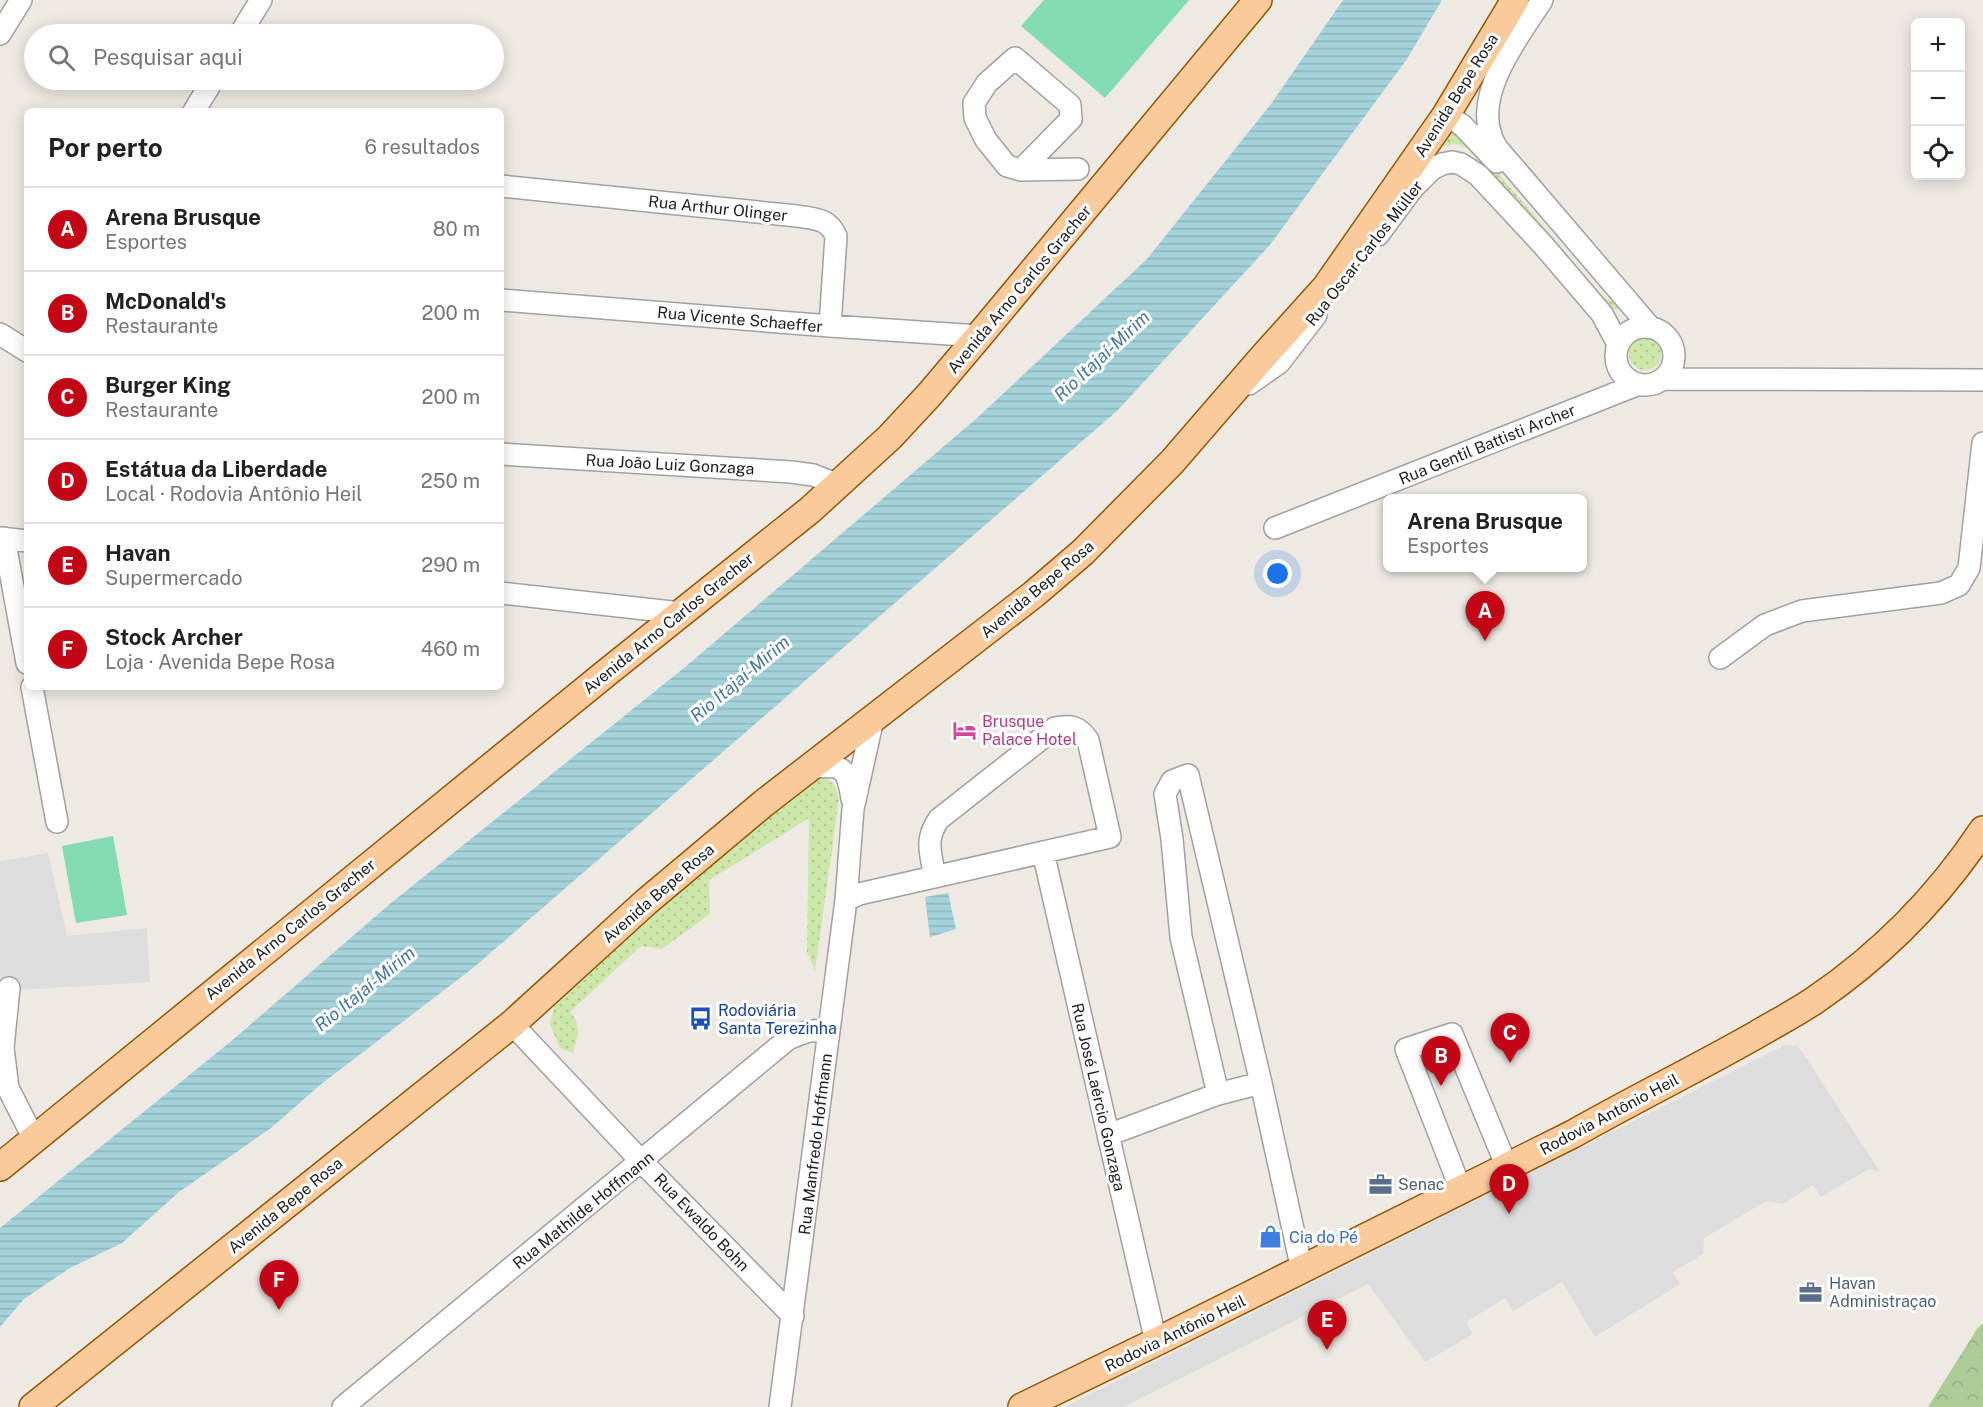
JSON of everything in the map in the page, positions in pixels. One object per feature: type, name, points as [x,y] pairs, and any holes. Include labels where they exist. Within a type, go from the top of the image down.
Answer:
[{"type":"main road","name":"Avenida Arno Carlos Gracher","points":[[0,1167],[810,510],[890,437],[979,336],[1258,0]]},
{"type":"main road","name":"Avenida Bepe Rosa","points":[[1262,358],[1461,62],[1498,0]]},
{"type":"main road","name":"Avenida Bepe Rosa","points":[[33,1407],[512,1024],[646,902],[764,803],[1034,594],[1083,552],[1172,462],[1326,287],[1446,115],[1515,0]]},
{"type":"main road","name":"Rua Oscar Carlos Müller","points":[[1385,176],[1397,171],[1431,120],[1436,116],[1446,115]]},
{"type":"main road","name":"Rodovia Antônio Heil","points":[[1022,1407],[1507,1167],[1712,1060],[1814,1001],[1892,938],[1963,859],[1983,830]]},
{"type":"street","points":[[0,34],[21,0]]},
{"type":"street","points":[[246,24],[261,0]]},
{"type":"street","points":[[1542,0],[1504,61],[1490,95],[1488,116],[1491,135],[1497,148],[1650,327]]},
{"type":"street","points":[[1021,170],[1071,119],[1070,105],[1015,58],[987,83],[974,103],[975,118],[986,140],[1007,165],[1021,170],[1078,168]]},
{"type":"street","points":[[196,108],[207,90]]},
{"type":"street","points":[[1446,115],[1462,125],[1489,153],[1607,289],[1624,296]]},
{"type":"street","points":[[1050,141],[1078,168],[1104,186]]},
{"type":"street","name":"Rua Oscar Carlos Müller","points":[[1228,398],[1279,363],[1412,189],[1432,169],[1452,162],[1467,167],[1478,175],[1543,245],[1602,315],[1618,344]]},
{"type":"street","name":"Rua Arthur Olinger","points":[[504,186],[797,216],[824,221],[832,227],[836,236],[830,326]]},
{"type":"street","name":"Rua Vicente Schaeffer","points":[[504,300],[979,336]]},
{"type":"street","points":[[1663,379],[1673,363],[1674,353],[1672,344],[1666,336],[1650,327],[1640,327],[1625,335],[1618,344],[1616,358],[1621,372],[1632,382],[1639,384],[1647,385],[1663,379],[1983,380]]},
{"type":"street","points":[[0,334],[24,349]]},
{"type":"street","points":[[1674,353],[1701,369],[1735,379]]},
{"type":"street","points":[[1599,400],[1621,372]]},
{"type":"street","name":"Rua Gentil Battisti Archer","points":[[1275,528],[1639,384]]},
{"type":"street","points":[[1720,658],[1765,625],[1802,611],[1931,595],[1959,585],[1969,568],[1983,443]]},
{"type":"street","name":"Rua João Luiz Gonzaga","points":[[504,454],[791,472],[813,475],[836,484]]},
{"type":"street","points":[[24,541],[2,538],[24,648]]},
{"type":"street","points":[[504,593],[681,613]]},
{"type":"street","points":[[33,690],[57,822]]},
{"type":"street","name":"Rua Manfredo Hoffmann","points":[[780,1407],[846,900],[853,809],[873,719]]},
{"type":"street","points":[[846,900],[859,894],[935,877],[1110,837],[1088,740],[1083,733],[1076,727],[1054,728],[939,819],[931,830],[929,842],[935,877]]},
{"type":"street","name":"Rua Manfredo Hoffmann","points":[[809,768],[835,767],[846,772],[853,809]]},
{"type":"street","points":[[1218,1094],[1181,937],[1172,839],[1165,794],[1172,781],[1188,775],[1261,1083],[1302,1270]]},
{"type":"street","name":"Rua José Laércio Gonzaga","points":[[1043,852],[1156,1342]]},
{"type":"street","points":[[9,988],[3,1048],[8,1088],[34,1139]]},
{"type":"street","name":"Rua Ewaldo Bohn","points":[[512,1024],[642,1162],[793,1316]]},
{"type":"street","name":"Rua Mathilde Hoffmann","points":[[343,1407],[788,1039],[809,1030],[820,1030],[828,1034]]},
{"type":"street","points":[[1461,1190],[1406,1049],[1452,1034],[1507,1167]]},
{"type":"street","points":[[1108,1135],[1218,1094],[1261,1083]]},
{"type":"green space","points":[[1044,0],[1189,0],[1105,98],[1021,26]]},
{"type":"green space","points":[[1448,133],[1456,133],[1472,142],[1603,297],[1621,306],[1610,313],[1467,148],[1457,144],[1441,146]]},
{"type":"green space","points":[[1645,338],[1656,343],[1661,354],[1656,365],[1645,370],[1634,365],[1629,354],[1634,343]]},
{"type":"green space","points":[[826,777],[835,786],[839,799],[815,971],[807,952],[809,818],[709,880],[710,914],[662,949],[641,946],[570,1012],[578,1026],[575,1047],[573,1053],[560,1048],[550,1024],[555,1001],[680,885],[813,779]]},
{"type":"green space","points":[[113,836],[127,915],[76,923],[62,846]]},
{"type":"green space","points":[[1983,1323],[1983,1407],[1928,1407],[1977,1329]]},
{"type":"shaded area","points":[[48,853],[67,936],[147,928],[150,982],[2,991],[0,861]]},
{"type":"shaded area","points":[[1785,1045],[1797,1046],[1801,1050],[1880,1172],[1869,1169],[1821,1197],[1813,1185],[1783,1204],[1766,1201],[1704,1238],[1703,1254],[1673,1272],[1680,1284],[1595,1337],[1562,1282],[1513,1311],[1505,1298],[1466,1322],[1473,1334],[1425,1362],[1368,1284],[1123,1407],[1065,1407]]},
{"type":"water","name":"Rio Itajaí-Mirim","points":[[1343,0],[1442,0],[1407,59],[1269,246],[1117,411],[473,968],[320,1085],[271,1128],[179,1192],[122,1243],[70,1268],[24,1299],[0,1327],[0,1228],[229,1043],[391,903],[684,668],[976,419],[1147,259],[1271,104]]},
{"type":"water","points":[[948,893],[956,929],[930,937],[925,897]]},
{"type":"place","name":"Arena Brusque","points":[[1485,641]]},
{"type":"place","name":"Brusque Palace Hotel","points":[[964,730]]},
{"type":"place","name":"Rodoviária Santa Terezinha","points":[[700,1019]]},
{"type":"place","name":"Burger King","points":[[1510,1063]]},
{"type":"place","name":"McDonald's","points":[[1441,1086]]},
{"type":"place","name":"Senac","points":[[1380,1184]]},
{"type":"place","name":"Estátua da Liberdade","points":[[1509,1214]]},
{"type":"place","name":"Cia do Pé","points":[[1271,1237]]},
{"type":"place","name":"Havan Administraçao","points":[[1811,1292]]},
{"type":"place","name":"Stock Archer","points":[[279,1310]]},
{"type":"place","name":"Havan","points":[[1327,1350]]}]
